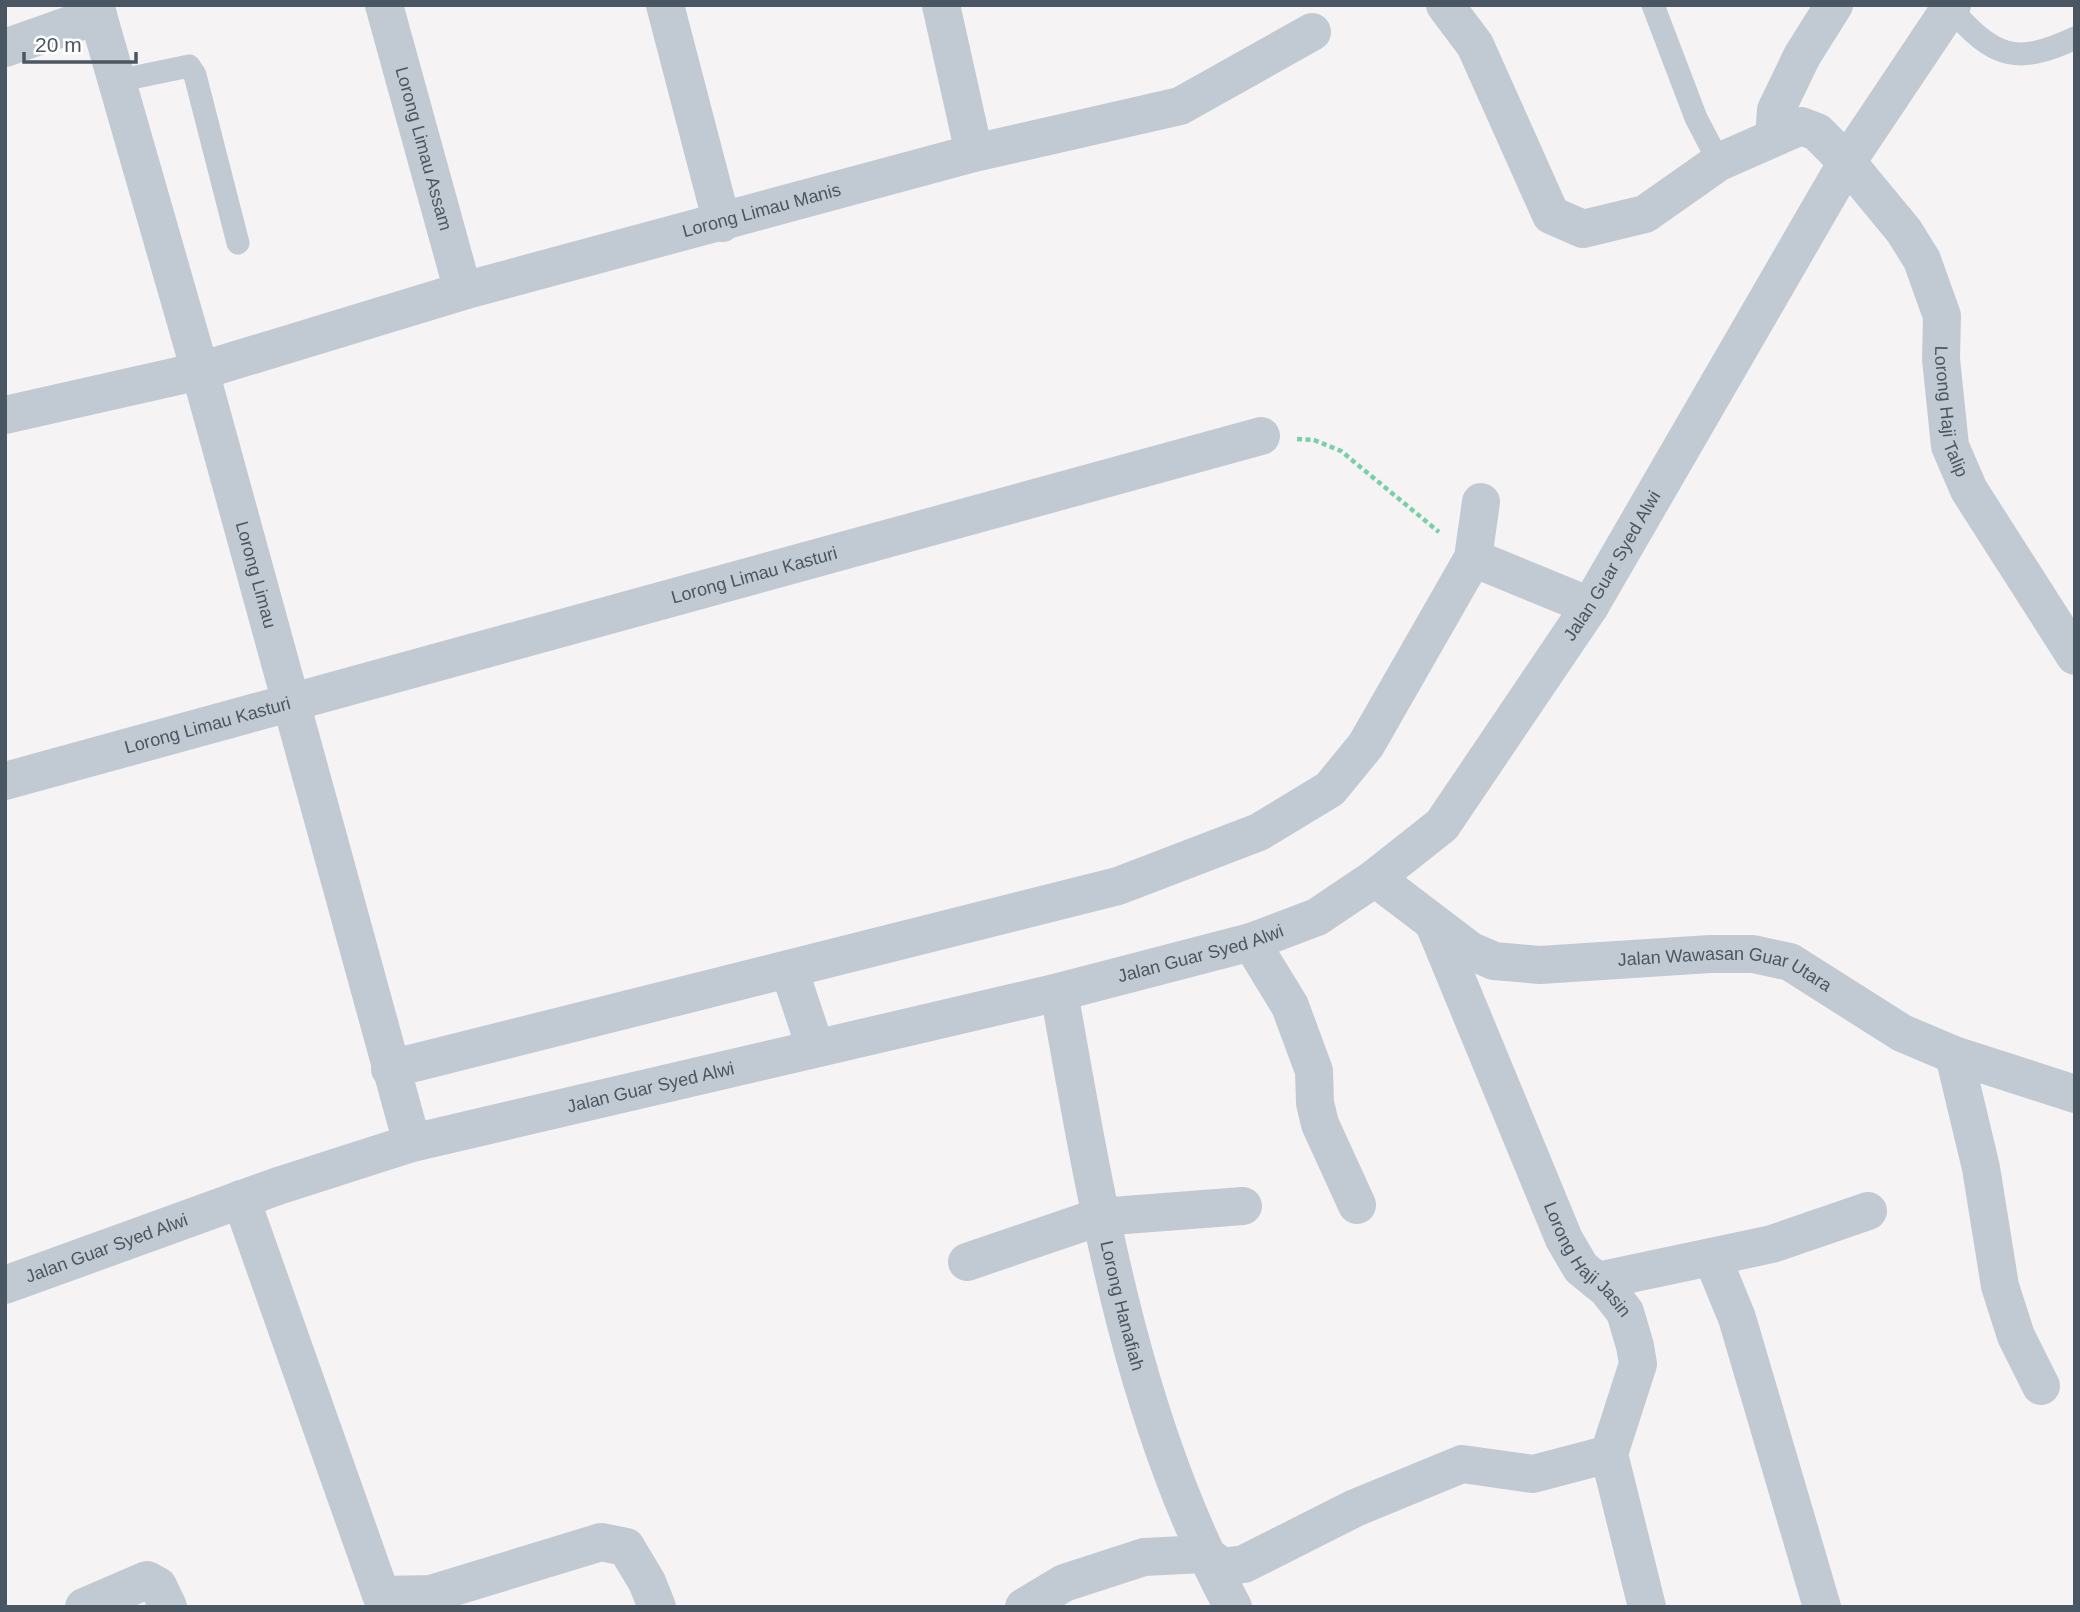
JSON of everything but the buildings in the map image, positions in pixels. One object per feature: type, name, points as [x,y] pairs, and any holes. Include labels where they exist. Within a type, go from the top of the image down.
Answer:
[{"type":"street","name":"Lorong Limau Assam","points":[[384,5],[463,291]]},
{"type":"street","points":[[665,5],[722,223]]},
{"type":"street","points":[[941,5],[974,153]]},
{"type":"street","name":"Lorong Haji Talip","points":[[1444,5],[1475,46],[1551,215],[1583,229],[1645,214],[1719,162],[1801,127],[1817,132],[1847,162],[1904,231],[1922,260],[1942,316],[1941,359],[1950,446],[1969,490],[2075,656]]},
{"type":"street","points":[[1774,137],[1776,110],[1802,57],[1834,5]]},
{"type":"street","name":"Jalan Guar Syed Alwi","points":[[5,1285],[241,1199],[412,1143],[1059,992],[1251,942],[1317,917],[1376,878],[1441,825],[1590,606],[1847,162],[1950,6]]},
{"type":"street","points":[[5,48],[97,10]]},
{"type":"street","name":"Lorong Limau","points":[[97,10],[200,370],[289,706],[412,1143]]},
{"type":"street","name":"Lorong Limau Manis","points":[[5,415],[200,370],[463,291],[974,153],[1180,106],[1311,32]]},
{"type":"street","name":"Lorong Limau Kasturi","points":[[5,781],[289,706],[1261,436]]},
{"type":"street","points":[[390,1069],[1118,886],[1259,832],[1330,789],[1366,745],[1473,558],[1481,502]]},
{"type":"street","points":[[1473,558],[1590,606]]},
{"type":"street","name":"Jalan Wawasan Guar Utara","points":[[1376,878],[1471,951],[1494,961],[1540,965],[1710,954],[1753,954],[1790,962],[1902,1033],[1954,1055],[2075,1094]]},
{"type":"street","name":"Lorong Haji Jasin","points":[[1434,924],[1564,1239],[1581,1268],[1597,1281],[1625,1312],[1638,1364],[1609,1454]]},
{"type":"street","points":[[1251,942],[1290,1006],[1314,1071],[1315,1103],[1320,1124],[1357,1205]]},
{"type":"street","points":[[789,968],[815,1047]]},
{"type":"street","name":"Lorong Hanafiah","points":[[1059,992],[1099,1217],[1146,1392],[1204,1554],[1233,1607]]},
{"type":"street","points":[[1954,1055],[1981,1168],[2000,1286],[2017,1336],[2041,1386]]},
{"type":"street","points":[[241,1199],[374,1601],[430,1594],[601,1542],[626,1547],[647,1581],[657,1607]]},
{"type":"street","points":[[967,1262],[1099,1217],[1243,1206]]},
{"type":"street","points":[[1597,1281],[1772,1244],[1868,1211]]},
{"type":"street","points":[[1712,1257],[1737,1318],[1822,1607]]},
{"type":"street","points":[[1024,1607],[1064,1583],[1144,1557],[1204,1554],[1223,1567],[1244,1564],[1355,1508],[1461,1464],[1533,1474],[1609,1454],[1647,1607]]},
{"type":"street","points":[[84,1607],[147,1580],[158,1586],[168,1607]]},
{"type":"lane","points":[[1653,5],[1696,118],[1719,162]]},
{"type":"lane","points":[[1950,6],[1973,34],[2003,54],[2042,54],[2075,38]]},
{"type":"lane","points":[[117,81],[189,66],[195,75],[239,243]]},
{"type":"path","points":[[1261,436],[1314,440],[1340,451],[1473,558]]}]
